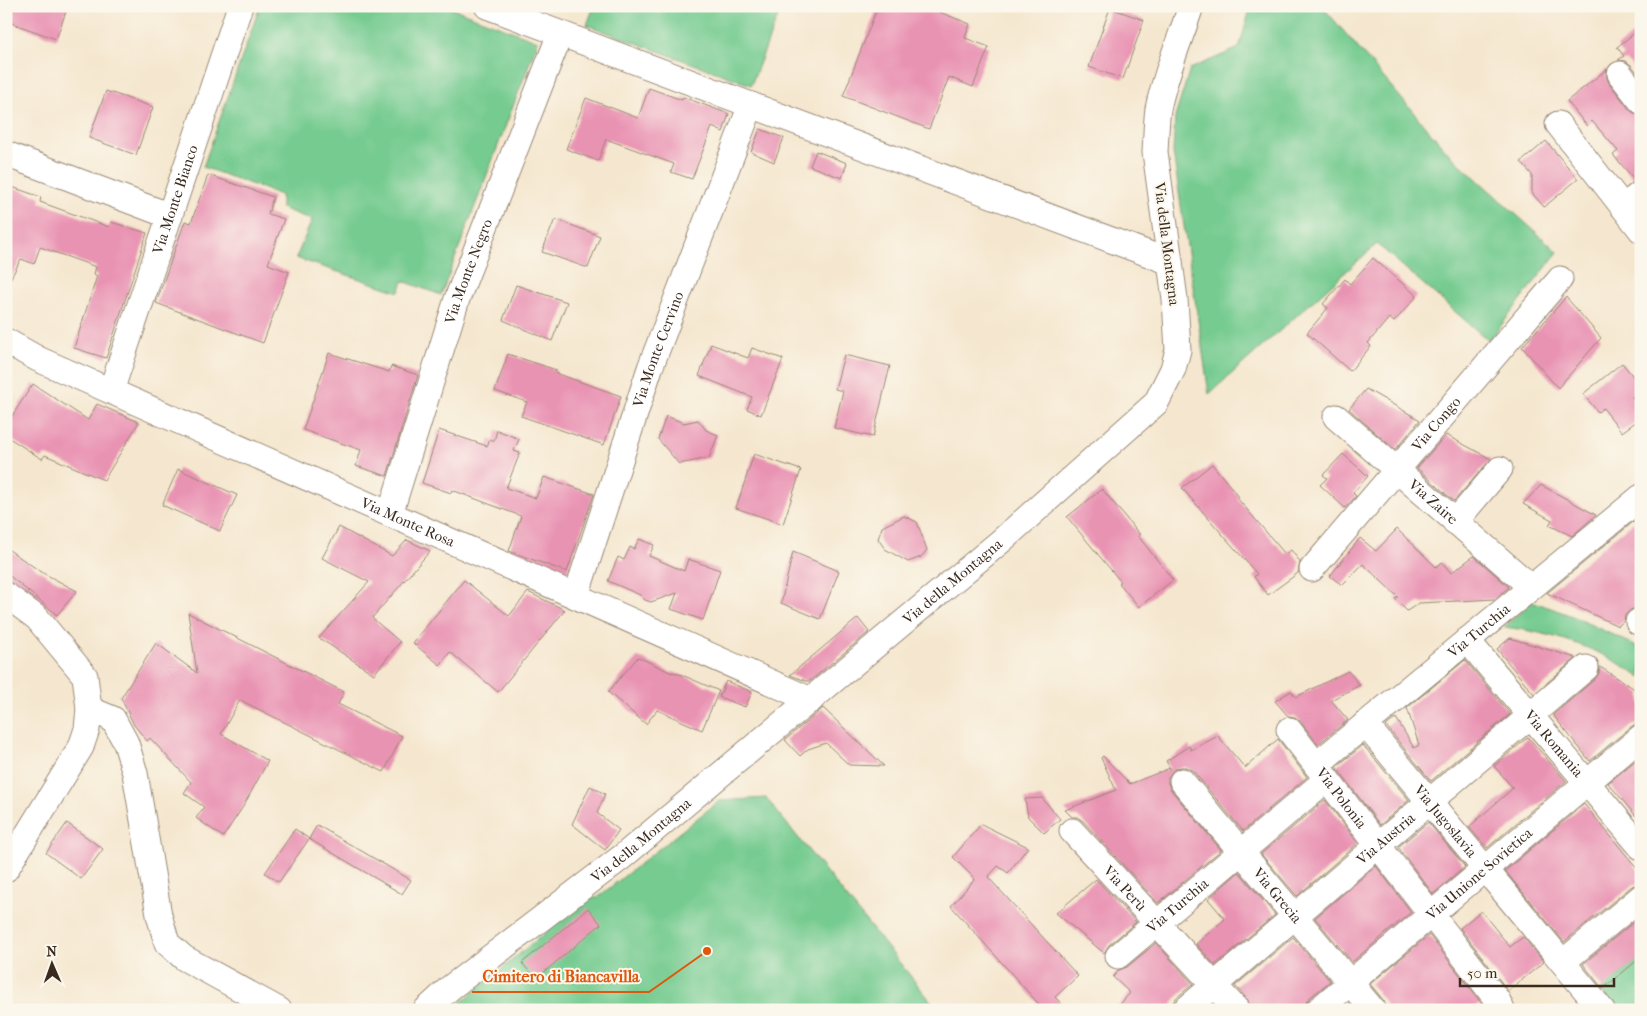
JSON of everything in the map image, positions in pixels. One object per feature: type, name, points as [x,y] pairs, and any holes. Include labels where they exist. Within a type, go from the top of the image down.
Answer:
[{"type":"street","name":"Via Monte Bianco","points":[[112,391],[240,6]]},
{"type":"street","points":[[486,6],[1170,262]]},
{"type":"street","name":"Via della Montagna","points":[[426,1010],[450,988],[622,857],[811,700],[1001,541],[1156,403],[1173,369],[1178,350],[1178,328],[1155,152],[1156,129],[1158,108],[1166,80],[1192,6]]},
{"type":"street","name":"Via Monte Negro","points":[[390,514],[457,299],[560,34]]},
{"type":"street","points":[[1620,74],[1641,101]]},
{"type":"street","name":"Via Monte Cervino","points":[[576,596],[650,368],[751,105]]},
{"type":"street","points":[[1558,124],[1632,200],[1641,230]]},
{"type":"street","points":[[6,154],[170,216]]},
{"type":"street","name":"Via Congo","points":[[1312,569],[1560,279]]},
{"type":"street","name":"Via Monte Rosa","points":[[6,341],[38,359],[811,700]]},
{"type":"street","name":"Via Zaire","points":[[1336,417],[1454,522],[1531,587]]},
{"type":"street","points":[[1454,522],[1500,469]]},
{"type":"street","name":"Via Turchia","points":[[1118,956],[1241,852],[1322,772],[1365,724],[1531,587],[1639,503]]},
{"type":"street","points":[[6,595],[37,618],[85,676],[89,709],[87,729],[81,747],[6,869]]},
{"type":"street","name":"Via Romania","points":[[1467,640],[1641,848]]},
{"type":"street","name":"Via Austria","points":[[1185,1010],[1586,668]]},
{"type":"street","points":[[89,709],[113,719],[126,742],[135,773],[159,915],[167,943],[184,958],[279,1010]]},
{"type":"street","name":"Via Jugoslavia","points":[[1365,724],[1602,1010]]},
{"type":"street","name":"Via Polonia","points":[[1289,730],[1432,914],[1498,1001],[1502,1010]]},
{"type":"street","name":"Via Unione Sovietica","points":[[1318,1010],[1641,737]]},
{"type":"street","name":"Via Grecia","points":[[1182,781],[1373,1010]]},
{"type":"street","name":"Via Perù","points":[[1072,831],[1238,1010]]},
{"type":"street","points":[[1562,962],[1641,897]]},
{"type":"green space","points":[[260,6],[446,6],[538,41],[441,295],[403,281],[399,292],[296,258],[312,220],[281,208],[281,195],[203,167]]},
{"type":"green space","points":[[594,6],[782,6],[751,85],[587,25]]},
{"type":"green space","points":[[1251,6],[1322,6],[1450,155],[1558,252],[1489,341],[1377,244],[1209,394],[1173,152],[1175,117],[1190,69],[1239,48]]},
{"type":"green space","points":[[1532,601],[1572,616],[1641,648],[1641,678],[1626,667],[1593,650],[1540,633],[1504,627]]},
{"type":"green space","points":[[766,798],[938,1010],[466,1010],[460,1003],[586,899],[598,897],[719,801]]},
{"type":"green space","points":[[1641,957],[1641,1010],[1616,1010],[1601,990]]},
{"type":"building","points":[[6,6],[68,6],[56,39],[6,21]]},
{"type":"building","points":[[878,6],[924,6],[970,24],[965,38],[989,47],[973,87],[949,77],[929,129],[843,96]]},
{"type":"building","points":[[1110,8],[1144,20],[1123,79],[1089,67]]},
{"type":"building","points":[[1641,28],[1641,77],[1626,61],[1618,60],[1624,56],[1617,47]]},
{"type":"building","points":[[1607,69],[1606,76],[1609,83],[1630,110],[1635,114],[1641,115],[1641,179],[1635,180],[1613,155],[1618,151],[1592,121],[1587,126],[1567,101]]},
{"type":"building","points":[[649,88],[682,100],[683,97],[729,114],[723,132],[712,127],[692,179],[671,172],[674,164],[606,139],[598,161],[566,149],[586,98],[638,118]]},
{"type":"building","points":[[106,91],[153,107],[136,155],[89,138]]},
{"type":"building","points":[[760,129],[784,138],[774,162],[751,152]]},
{"type":"building","points":[[1546,141],[1578,179],[1544,207],[1532,193],[1532,175],[1521,162]]},
{"type":"building","points":[[816,151],[847,163],[842,178],[810,166]]},
{"type":"building","points":[[208,175],[273,197],[268,214],[284,219],[268,264],[289,272],[263,343],[156,303],[185,221],[191,223]]},
{"type":"building","points":[[6,185],[41,197],[40,202],[109,227],[111,222],[147,233],[106,358],[74,348],[97,276],[94,274],[96,267],[40,247],[34,264],[21,259],[6,287]]},
{"type":"building","points":[[555,219],[600,236],[588,268],[542,252]]},
{"type":"building","points":[[1373,258],[1417,296],[1394,322],[1389,318],[1368,343],[1371,346],[1350,371],[1307,333],[1328,308],[1323,304],[1345,279],[1350,284]]},
{"type":"building","points":[[516,285],[567,302],[552,341],[503,320]]},
{"type":"building","points":[[1566,297],[1601,338],[1558,388],[1522,347]]},
{"type":"building","points":[[711,344],[748,358],[752,348],[783,359],[761,415],[747,409],[752,397],[699,376]]},
{"type":"building","points":[[329,353],[389,372],[391,366],[418,375],[387,476],[356,466],[361,450],[303,430]]},
{"type":"building","points":[[508,354],[556,370],[555,373],[621,396],[604,445],[521,416],[527,402],[495,391]]},
{"type":"building","points":[[844,355],[890,366],[873,437],[834,428],[843,391],[835,389]]},
{"type":"building","points":[[1622,363],[1641,386],[1641,390],[1632,397],[1641,409],[1641,418],[1622,432],[1603,408],[1598,412],[1583,394]]},
{"type":"building","points":[[33,384],[88,420],[97,404],[139,422],[104,480],[45,455],[42,459],[6,436],[6,425]]},
{"type":"building","points":[[1366,389],[1420,420],[1395,450],[1349,409]]},
{"type":"building","points":[[666,416],[684,423],[698,420],[706,430],[718,435],[709,458],[679,464],[658,439]]},
{"type":"building","points":[[439,430],[487,446],[490,439],[494,441],[497,430],[519,439],[514,451],[520,453],[506,488],[536,498],[544,477],[594,494],[567,572],[509,551],[521,516],[452,490],[451,493],[422,483]]},
{"type":"building","points":[[1446,435],[1491,459],[1454,501],[1417,468]]},
{"type":"building","points":[[754,454],[801,470],[783,524],[736,508]]},
{"type":"building","points":[[1343,454],[1368,476],[1353,493],[1356,496],[1345,508],[1320,485],[1327,478],[1323,475]]},
{"type":"building","points":[[1212,464],[1239,497],[1237,498],[1285,554],[1291,550],[1300,562],[1298,573],[1268,595],[1254,577],[1257,574],[1182,488]]},
{"type":"building","points":[[178,469],[237,495],[220,531],[162,505]]},
{"type":"building","points":[[1541,485],[1596,515],[1572,536],[1549,525],[1552,520],[1523,504]]},
{"type":"building","points":[[1102,489],[1140,535],[1138,536],[1173,580],[1139,607],[1119,583],[1121,582],[1067,517]]},
{"type":"building","points":[[904,516],[917,522],[927,550],[921,557],[908,562],[885,549],[878,539],[882,527]]},
{"type":"building","points":[[1633,522],[1641,531],[1641,606],[1630,610],[1625,615],[1624,621],[1618,626],[1547,593]]},
{"type":"building","points":[[339,527],[392,556],[407,540],[430,551],[372,618],[400,642],[374,674],[319,638],[369,582],[322,558]]},
{"type":"building","points":[[1397,529],[1436,567],[1442,562],[1451,573],[1474,556],[1509,587],[1495,599],[1419,603],[1407,611],[1395,599],[1398,597],[1363,564],[1342,585],[1330,576],[1360,538],[1376,551]]},
{"type":"building","points":[[639,539],[654,545],[649,556],[684,571],[688,559],[720,570],[703,620],[671,609],[677,593],[651,602],[608,581],[618,557],[624,560],[630,547],[634,549]]},
{"type":"building","points":[[6,548],[43,573],[77,591],[57,615],[6,573]]},
{"type":"building","points":[[793,552],[839,571],[820,619],[781,603]]},
{"type":"building","points":[[464,580],[509,616],[528,592],[565,610],[498,692],[450,652],[440,665],[413,643]]},
{"type":"building","points":[[188,613],[344,692],[338,704],[402,736],[384,772],[240,700],[221,734],[268,761],[244,805],[223,837],[196,818],[204,807],[184,793],[191,782],[150,738],[147,741],[134,725],[121,698],[156,643],[197,673]]},
{"type":"building","points":[[858,618],[869,632],[810,681],[790,675]]},
{"type":"building","points":[[1510,638],[1576,658],[1534,694],[1497,649]]},
{"type":"building","points":[[638,657],[672,673],[682,675],[719,691],[702,730],[657,710],[646,724],[608,692]]},
{"type":"building","points":[[1465,660],[1510,714],[1431,781],[1386,726],[1396,718],[1414,748],[1419,745],[1407,708]]},
{"type":"building","points":[[1600,667],[1641,693],[1641,723],[1632,726],[1590,761],[1553,715],[1595,679]]},
{"type":"building","points":[[1348,671],[1360,685],[1331,700],[1348,720],[1318,744],[1300,721],[1295,717],[1288,716],[1275,701],[1291,691],[1296,697]]},
{"type":"building","points":[[726,681],[752,692],[745,707],[719,697]]},
{"type":"building","points":[[823,708],[884,766],[849,765],[826,743],[808,749],[800,756],[785,740]]},
{"type":"building","points":[[1218,736],[1245,768],[1278,739],[1307,777],[1243,831],[1193,771],[1186,767],[1173,770],[1168,777],[1171,790],[1221,850],[1158,903],[1083,821],[1077,817],[1072,817],[1065,810],[1116,790],[1101,758],[1103,756],[1130,784],[1170,768],[1166,761],[1189,746],[1191,750]]},
{"type":"building","points":[[1528,737],[1566,781],[1487,848],[1469,827],[1513,788],[1494,766]]},
{"type":"building","points":[[1363,745],[1409,800],[1380,825],[1336,767]]},
{"type":"building","points":[[1641,756],[1641,822],[1608,783]]},
{"type":"building","points":[[590,786],[605,794],[597,813],[619,830],[605,850],[572,824]]},
{"type":"building","points":[[1042,798],[1060,819],[1044,833],[1028,817],[1025,799]]},
{"type":"building","points":[[1325,800],[1358,843],[1297,896],[1261,854]]},
{"type":"building","points":[[1584,804],[1641,873],[1641,883],[1632,886],[1564,942],[1505,871]]},
{"type":"building","points":[[1428,822],[1465,867],[1433,894],[1398,847]]},
{"type":"building","points":[[67,823],[103,849],[81,879],[46,853]]},
{"type":"building","points":[[981,824],[1028,847],[1008,873],[998,866],[988,877],[1078,976],[1055,997],[1067,1010],[1044,1010],[951,906],[975,879],[953,857]]},
{"type":"building","points":[[317,825],[411,880],[402,894],[309,839]]},
{"type":"building","points":[[295,829],[309,839],[279,882],[265,873]]},
{"type":"building","points":[[1376,866],[1411,912],[1352,962],[1315,918]]},
{"type":"building","points":[[1239,872],[1275,915],[1215,965],[1196,944],[1225,919],[1208,899]]},
{"type":"building","points":[[1096,879],[1136,922],[1109,945],[1104,953],[1056,913]]},
{"type":"building","points":[[588,908],[601,924],[536,979],[522,963]]},
{"type":"building","points":[[1481,911],[1510,947],[1523,937],[1544,962],[1508,991],[1460,928]]},
{"type":"building","points":[[1641,916],[1641,957],[1603,989],[1583,964]]},
{"type":"building","points":[[1429,935],[1482,1004],[1465,1010],[1387,1010],[1384,1001],[1370,984]]},
{"type":"building","points":[[1293,937],[1330,981],[1308,999],[1304,1010],[1251,1010],[1248,1000],[1235,986]]},
{"type":"building","points":[[1156,943],[1193,984],[1175,999],[1171,1010],[1115,1010],[1130,993],[1113,977],[1119,970],[1127,967]]},
{"type":"place","name":"Cimitero di Biancavilla","points":[[707,951]]}]
